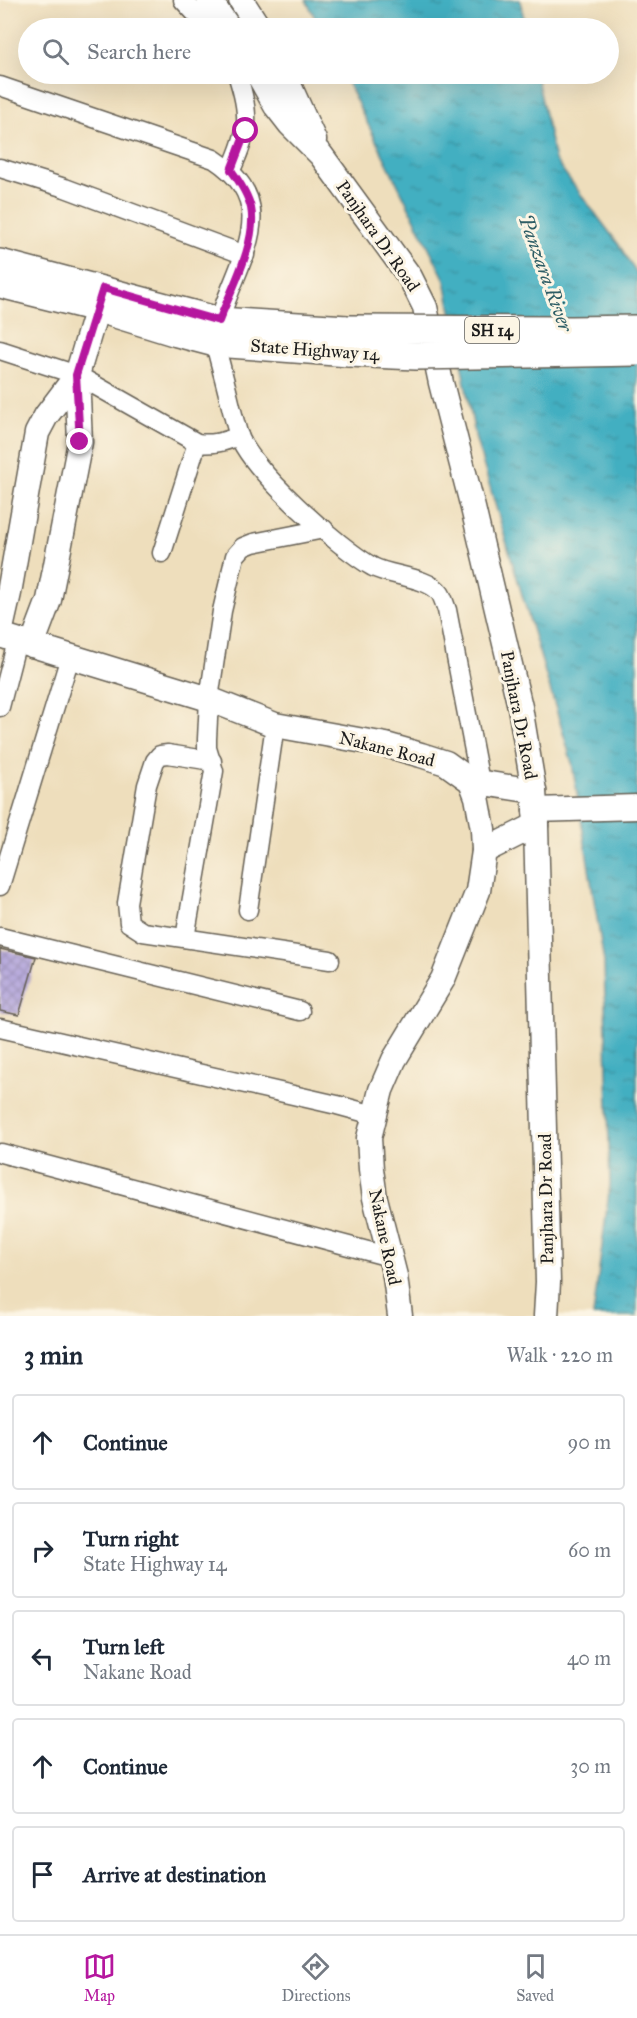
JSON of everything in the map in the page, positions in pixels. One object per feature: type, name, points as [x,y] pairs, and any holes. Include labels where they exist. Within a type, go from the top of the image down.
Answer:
[{"type":"main road","name":"State Highway 14","points":[[0,263],[100,298],[217,332],[348,341],[637,329]]},
{"type":"main road","name":"State Highway 14","points":[[0,285],[100,298]]},
{"type":"main road","name":"State Highway 14","points":[[348,341],[416,356],[637,352]]},
{"type":"street","points":[[183,0],[208,18]]},
{"type":"street","points":[[209,0],[217,18]]},
{"type":"street","points":[[231,170],[246,131],[245,98],[240,84]]},
{"type":"street","name":"Panjhara Dr Road","points":[[264,84],[276,106],[290,124],[321,155],[410,277],[425,307],[441,383],[474,508],[520,707],[535,809],[548,1282],[546,1316]]},
{"type":"street","name":"Panjhara Dr Road","points":[[289,84],[321,155]]},
{"type":"street","points":[[0,86],[214,159],[231,170],[242,186],[251,208],[251,234],[217,332],[238,436],[280,491],[348,551],[375,568],[418,581],[433,587],[440,593],[447,610],[475,782],[535,809],[637,807]]},
{"type":"street","points":[[0,168],[65,188],[245,255]]},
{"type":"street","points":[[0,707],[12,639],[5,592],[37,433],[46,416],[76,375],[100,298]]},
{"type":"street","points":[[0,350],[76,375],[197,444],[208,445],[238,436]]},
{"type":"street","points":[[12,639],[49,600],[80,442],[76,375]]},
{"type":"street","points":[[162,553],[197,444]]},
{"type":"street","points":[[185,938],[214,771],[207,748],[209,699],[222,610],[235,556],[243,547],[253,543],[324,529]]},
{"type":"street","name":"Nakane Road","points":[[12,639],[209,699],[274,725],[386,745],[421,755],[446,763],[475,782],[483,829],[484,851],[478,891],[443,979],[394,1060],[381,1090],[369,1138],[375,1198],[395,1276],[400,1316]]},
{"type":"street","points":[[0,886],[70,657]]},
{"type":"street","points":[[248,910],[274,725]]},
{"type":"street","points":[[212,761],[168,754],[160,755],[155,760],[147,785],[127,903],[129,923],[143,932],[330,960]]},
{"type":"street","points":[[484,851],[535,809]]},
{"type":"street","points":[[0,937],[300,1011]]},
{"type":"street","points":[[0,1028],[374,1115]]},
{"type":"street","points":[[1,1153],[390,1257]]},
{"type":"water","points":[[306,0],[520,0],[524,18],[315,18]]},
{"type":"water","name":"Panzara River","points":[[348,84],[538,84],[555,160],[619,245],[637,274],[637,1316],[593,1316],[610,1184],[604,962],[572,763],[476,440],[445,280]]},
{"type":"building","points":[[0,949],[36,957],[19,1015],[0,1011]]},
{"type":"route","points":[[80,442],[76,375],[103,288],[219,321],[251,234],[251,208],[242,186],[231,170],[246,131]]}]
